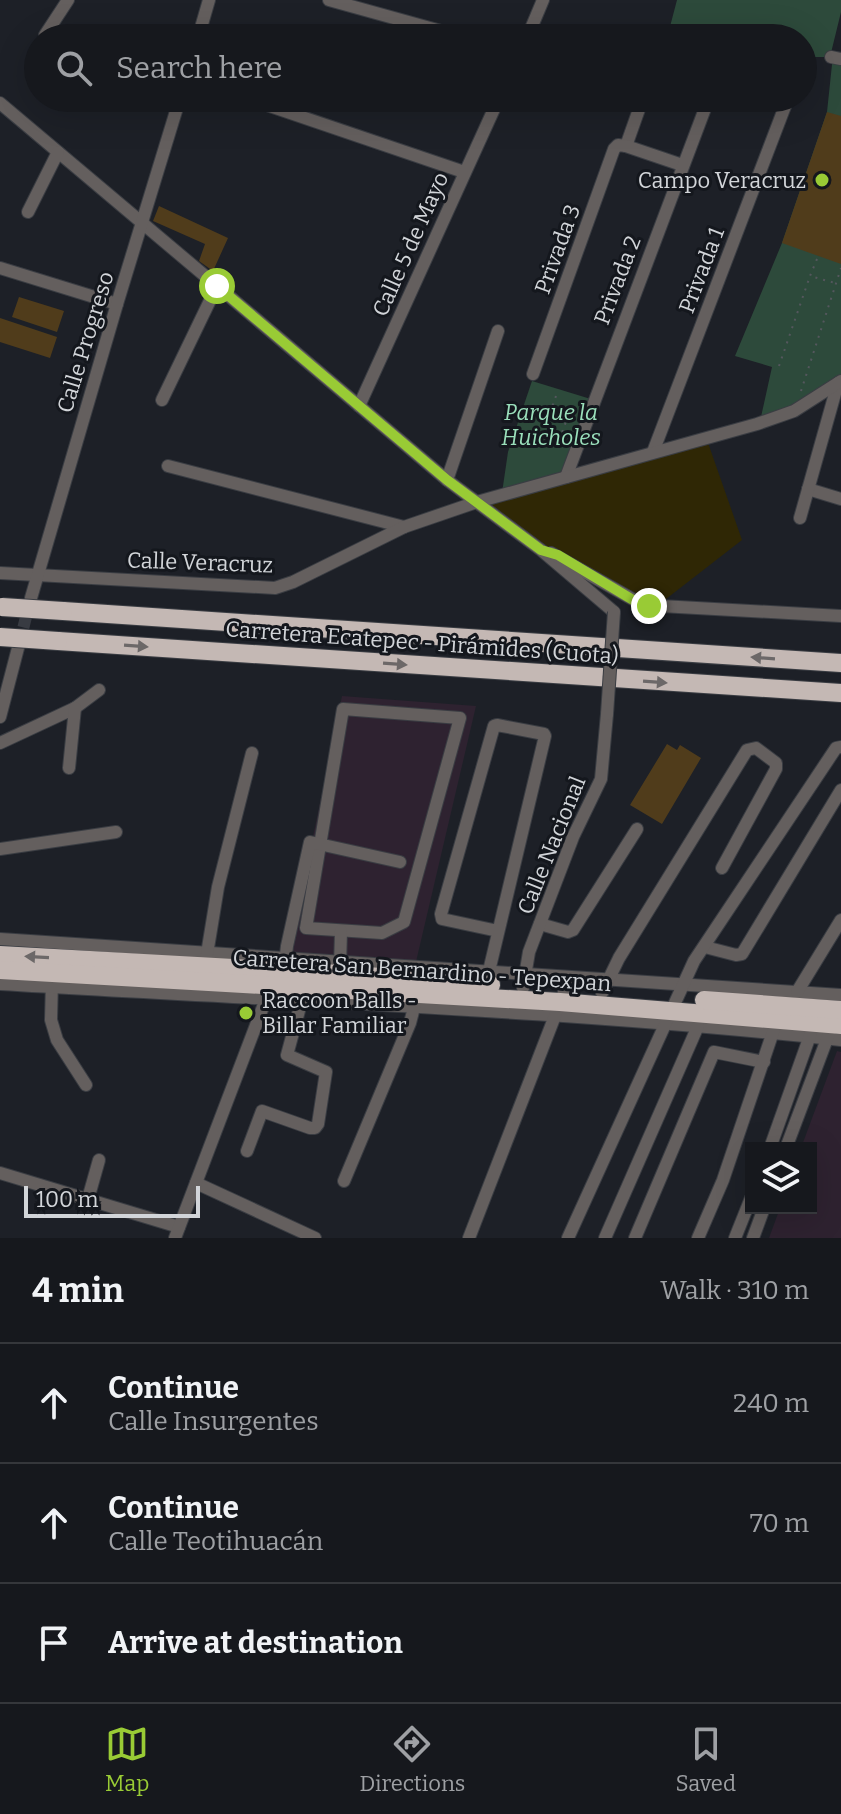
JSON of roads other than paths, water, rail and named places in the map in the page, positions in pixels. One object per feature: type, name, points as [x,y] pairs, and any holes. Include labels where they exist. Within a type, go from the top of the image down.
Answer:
[{"type":"highway","name":"Carretera Ecatepec - Pirámides (Cuota)","points":[[1,607],[841,663]]},
{"type":"highway","name":"Carretera Ecatepec - Pirámides (Cuota)","points":[[0,637],[841,693]]},
{"type":"highway","name":"Carretera San Bernardino - Tepexpan","points":[[0,955],[206,959],[277,977],[304,993],[416,1000],[676,1004],[725,1022],[830,1028]]},
{"type":"highway","name":"Carretera San Bernardino - Tepexpan","points":[[0,970],[52,980],[277,977],[340,967],[524,980],[559,1003]]},
{"type":"highway","name":"Carretera San Bernardino - Tepexpan","points":[[559,1003],[605,986],[676,1004],[830,1028]]},
{"type":"street","points":[[52,24],[68,0]]},
{"type":"street","points":[[202,24],[209,0]]},
{"type":"street","points":[[329,0],[416,24]]},
{"type":"street","points":[[533,24],[543,0]]},
{"type":"street","points":[[0,103],[447,480],[541,550],[558,555],[643,605],[841,616]]},
{"type":"street","name":"Calle Progreso","points":[[31,598],[176,112]]},
{"type":"street","points":[[287,112],[464,172]]},
{"type":"street","name":"Calle 5 de Mayo","points":[[359,406],[492,112]]},
{"type":"street","name":"Privada 3","points":[[533,374],[614,149],[618,145],[626,146],[638,112]]},
{"type":"street","name":"Privada 2","points":[[566,477],[703,112]]},
{"type":"street","name":"Privada 1","points":[[653,452],[783,112]]},
{"type":"street","points":[[626,146],[682,165]]},
{"type":"street","points":[[28,212],[58,152]]},
{"type":"street","points":[[0,268],[117,304]]},
{"type":"street","points":[[162,400],[217,286]]},
{"type":"street","points":[[447,480],[498,331]]},
{"type":"street","points":[[800,518],[840,382]]},
{"type":"street","name":"Calle Veracruz","points":[[0,573],[275,588],[404,527],[477,502],[794,411],[840,382]]},
{"type":"street","points":[[168,466],[404,527]]},
{"type":"street","points":[[808,489],[841,499]]},
{"type":"street","name":"Calle Nacional","points":[[524,980],[540,924],[573,837],[601,779],[614,612],[541,550]]},
{"type":"street","points":[[0,717],[18,648]]},
{"type":"street","points":[[0,743],[75,708],[99,690]]},
{"type":"street","points":[[69,768],[75,708]]},
{"type":"street","points":[[343,709],[460,718],[404,922],[382,933],[306,928],[320,843],[343,709]]},
{"type":"street","points":[[489,971],[545,736],[497,725],[494,726],[441,914],[442,919],[498,931]]},
{"type":"street","points":[[568,1238],[694,961],[836,748],[841,747]]},
{"type":"street","points":[[341,931],[340,967],[489,971],[524,980],[605,986],[747,750],[756,748],[776,763],[776,769],[722,868]]},
{"type":"street","points":[[0,939],[206,959],[218,887],[252,753]]},
{"type":"street","points":[[705,947],[742,954],[841,790]]},
{"type":"street","points":[[540,924],[568,932],[573,930],[637,829]]},
{"type":"street","points":[[0,849],[116,832]]},
{"type":"street","points":[[0,1173],[88,1199],[177,1232],[277,977],[309,843],[400,862]]},
{"type":"street","points":[[797,992],[841,920]]},
{"type":"street","points":[[0,984],[52,980],[51,1020],[57,1040],[86,1085]]},
{"type":"street","points":[[676,1004],[797,992],[841,995]]},
{"type":"street","points":[[247,1151],[262,1111],[310,1128],[318,1124],[326,1072],[323,1068],[287,1055],[304,993]]},
{"type":"street","points":[[344,1181],[416,1000]]},
{"type":"street","points":[[469,1238],[559,1003]]},
{"type":"street","points":[[676,1004],[698,1026]]},
{"type":"street","points":[[635,1238],[725,1022],[698,1026]]},
{"type":"street","points":[[605,1238],[698,1026]]},
{"type":"street","points":[[698,1238],[723,1180],[775,1026]]},
{"type":"street","points":[[773,1142],[830,1028]]},
{"type":"street","points":[[788,1142],[830,1028]]},
{"type":"street","points":[[714,1052],[764,1062]]},
{"type":"street","points":[[88,1199],[99,1160]]},
{"type":"street","points":[[196,1183],[315,1238]]},
{"type":"street","points":[[735,1238],[745,1213]]},
{"type":"street","points":[[753,1238],[762,1214]]},
{"type":"tunnel","points":[[19,645],[29,605]]},
{"type":"place","name":"Campo Veracruz","points":[[822,180]]},
{"type":"place","name":"Raccoon Balls - Billar Familiar","points":[[246,1013]]},
{"type":"park label","name":"Parque la Huicholes","points":[[551,424]]}]
